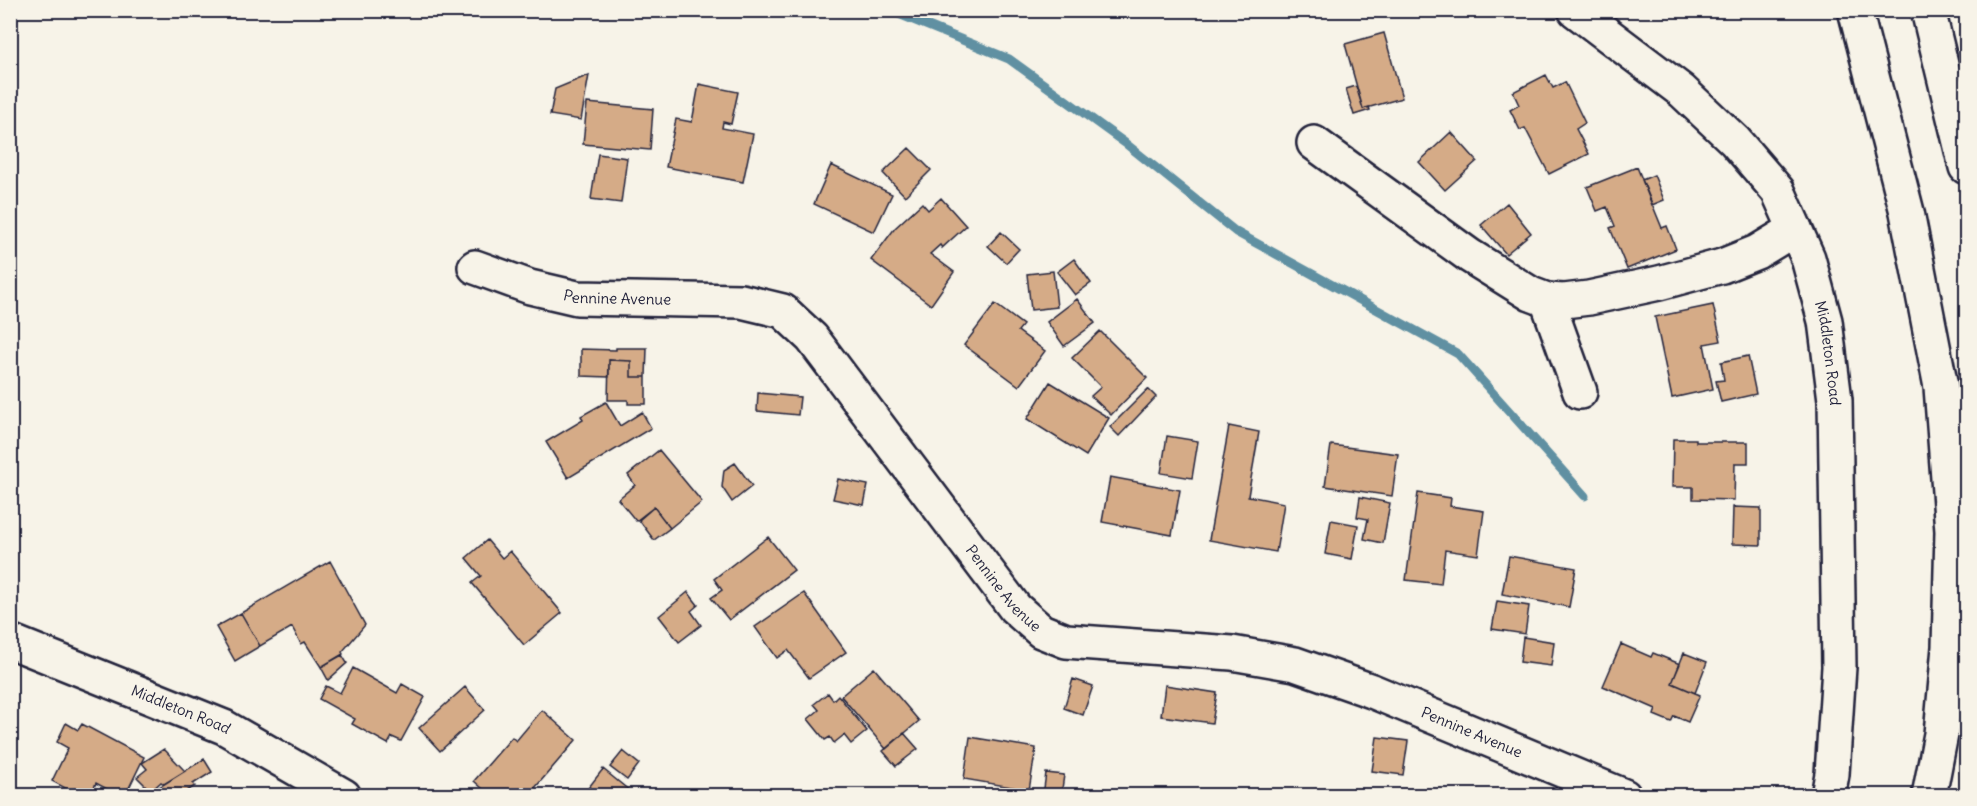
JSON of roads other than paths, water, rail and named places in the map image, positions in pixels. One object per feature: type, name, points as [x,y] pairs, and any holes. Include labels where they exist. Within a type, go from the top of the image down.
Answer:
[{"type":"main road","name":"Middleton Road","points":[[1575,10],[1682,91],[1735,141],[1778,191],[1808,258],[1825,321],[1834,400],[1839,667],[1832,774],[1828,795]]},
{"type":"main road","points":[[1855,10],[1907,212],[1941,387],[1952,531],[1949,647],[1941,734],[1929,795]]},
{"type":"main road","points":[[1928,10],[1966,167]]},
{"type":"main road","points":[[1314,143],[1470,256],[1531,294],[1547,300],[1564,301],[1589,298],[1722,266],[1756,252],[1795,229]]},
{"type":"main road","name":"Pennine Avenue","points":[[475,267],[530,287],[577,298],[741,301],[783,311],[813,338],[1015,609],[1041,631],[1066,641],[1232,653],[1295,664],[1372,691],[1624,795]]},
{"type":"main road","points":[[1547,300],[1580,392]]},
{"type":"main road","name":"Middleton Road","points":[[10,641],[224,727],[344,795]]},
{"type":"waterway","points":[[889,10],[1009,59],[1125,143],[1236,232],[1458,354],[1585,496]]}]
